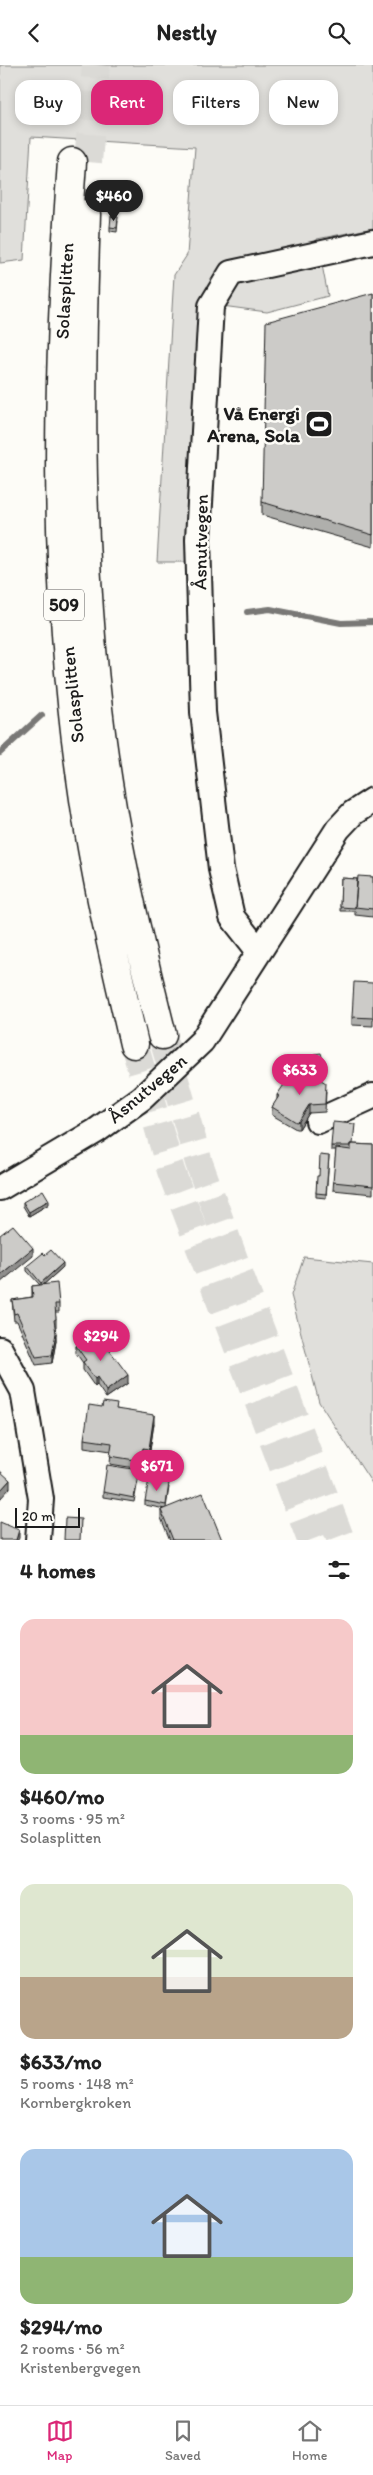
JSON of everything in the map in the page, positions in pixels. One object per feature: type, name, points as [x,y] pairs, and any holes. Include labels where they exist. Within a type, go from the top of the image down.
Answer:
[{"type":"highway","name":"Solasplitten","points":[[134,1044],[102,903],[82,786],[61,558],[58,443],[64,280],[80,162],[82,433],[86,557],[93,647],[108,781],[128,897],[162,1035]]},
{"type":"street","name":"Åsnutvegen","points":[[258,950],[232,917],[221,869],[214,822],[203,712],[198,539],[211,306],[230,273],[373,242]]},
{"type":"street","name":"Åsnutvegen","points":[[0,1188],[96,1131],[142,1098],[202,1041],[258,950],[338,829],[353,813],[373,800]]},
{"type":"street","points":[[318,1121],[373,1096]]},
{"type":"street","points":[[0,1349],[23,1391],[41,1499],[38,1540]]},
{"type":"shaded area","points":[[0,65],[373,65],[373,228],[317,239],[328,296],[267,312],[222,306],[190,562],[157,562],[174,275],[187,255],[195,147],[31,137],[24,260],[0,263]]},
{"type":"shaded area","points":[[304,1257],[373,1264],[373,1485],[319,1402],[291,1295]]},
{"type":"building","points":[[108,187],[122,188],[121,204],[107,202]]},
{"type":"building","points":[[111,216],[118,217],[117,228],[110,227]]},
{"type":"building","name":"Vå Energi Arena, Sola","points":[[373,293],[373,535],[262,502],[266,322]]},
{"type":"building","points":[[358,876],[373,877],[373,909],[355,907]]},
{"type":"building","points":[[341,878],[357,879],[355,908],[340,907]]},
{"type":"building","points":[[354,982],[373,983],[373,1018],[352,1017]]},
{"type":"building","points":[[321,1053],[324,1065],[316,1067],[314,1054]]},
{"type":"building","points":[[294,1070],[313,1081],[316,1077],[326,1083],[325,1104],[309,1105],[299,1121],[296,1122],[272,1107],[279,1096],[277,1095]]},
{"type":"building","points":[[333,1122],[355,1124],[353,1144],[351,1146],[331,1146]]},
{"type":"building","points":[[351,1144],[373,1145],[373,1186],[333,1182],[336,1148],[351,1150]]},
{"type":"building","points":[[320,1155],[329,1156],[326,1194],[316,1193]]},
{"type":"building","points":[[43,1190],[49,1200],[29,1212],[23,1202]]},
{"type":"building","points":[[13,1225],[33,1248],[0,1275],[0,1235]]},
{"type":"building","points":[[51,1250],[63,1263],[41,1283],[27,1266],[43,1253],[45,1255]]},
{"type":"building","points":[[57,1283],[59,1304],[55,1304],[56,1319],[54,1320],[56,1333],[52,1355],[36,1357],[17,1313],[14,1314],[12,1300],[33,1297],[32,1286]]},
{"type":"building","points":[[96,1332],[128,1375],[106,1391],[97,1377],[95,1379],[83,1362],[86,1360],[76,1346]]},
{"type":"building","points":[[103,1402],[117,1404],[116,1409],[154,1415],[149,1449],[143,1448],[141,1461],[110,1456],[112,1443],[84,1439],[89,1405],[102,1407]]},
{"type":"building","points":[[107,1465],[139,1470],[134,1498],[103,1492]]},
{"type":"building","points":[[0,1471],[10,1480],[0,1491]]},
{"type":"building","points":[[149,1479],[169,1483],[166,1505],[145,1501]]},
{"type":"building","points":[[203,1493],[222,1540],[173,1540],[161,1510]]},
{"type":"building","points":[[65,1518],[81,1519],[80,1540],[64,1540]]},
{"type":"building","points":[[0,1522],[19,1530],[16,1540],[0,1540]]},
{"type":"waterway","points":[[247,612],[270,609],[341,623],[373,622]]},
{"type":"waterway","points":[[0,753],[42,715]]},
{"type":"tunnel","points":[[88,162],[96,65]]},
{"type":"tunnel","points":[[162,1035],[199,1163],[341,1540]]},
{"type":"tunnel","points":[[134,1044],[171,1171],[311,1540]]},
{"type":"place","name":"Vå Energi Arena, Sola","points":[[319,424]]}]
